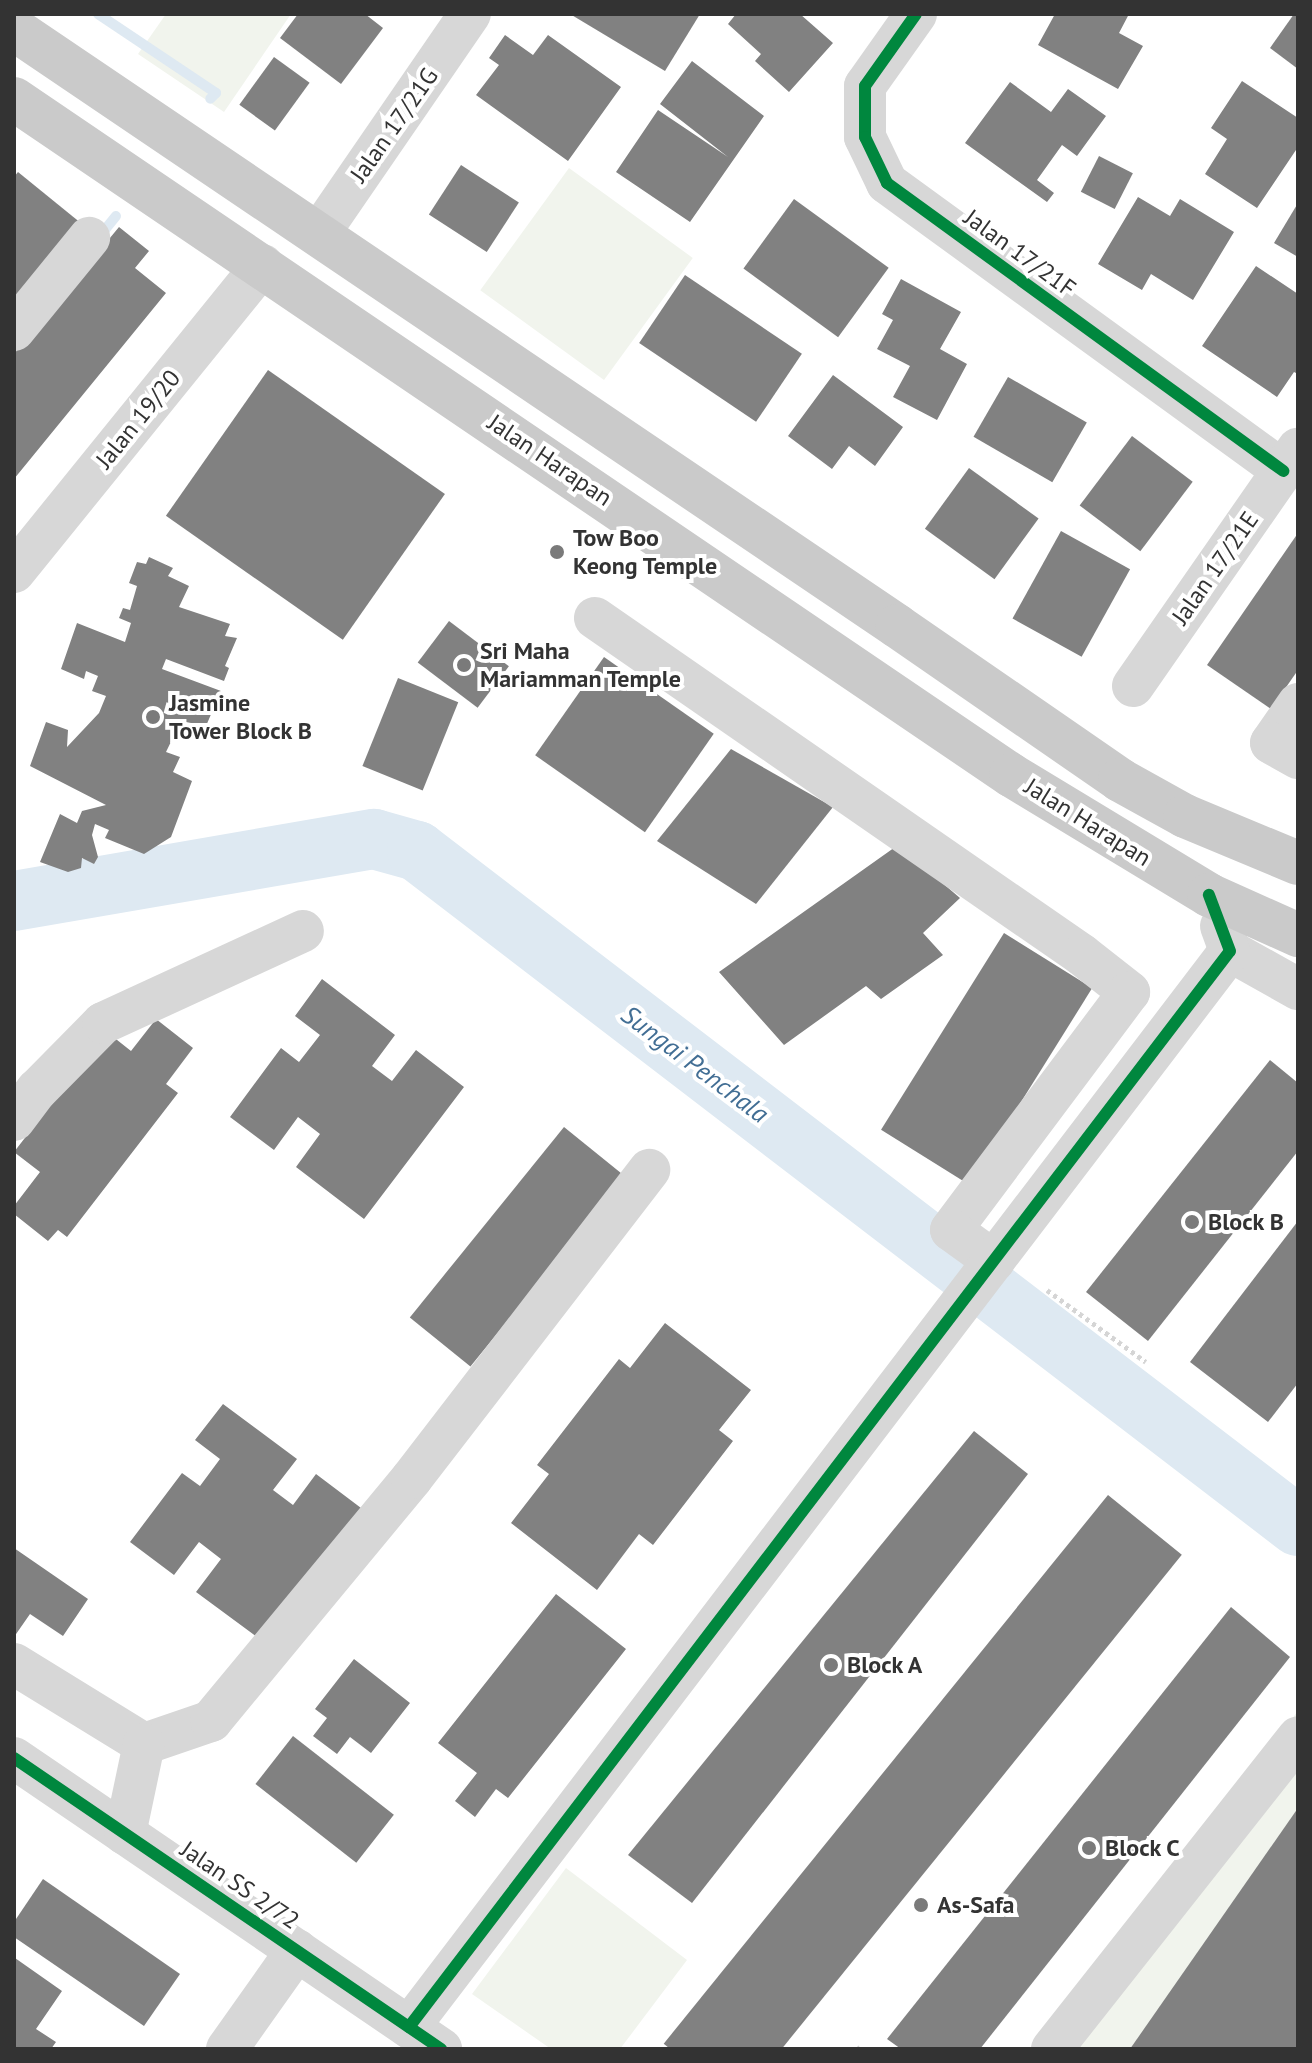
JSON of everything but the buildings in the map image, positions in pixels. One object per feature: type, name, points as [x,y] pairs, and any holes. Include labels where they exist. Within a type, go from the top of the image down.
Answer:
[{"type":"main road","points":[[14,29],[1120,780],[1185,816],[1298,863]]},
{"type":"main road","name":"Jalan Harapan","points":[[14,99],[1011,775],[1209,895],[1298,935]]},
{"type":"street","name":"Jalan 17/21G","points":[[318,235],[470,14]]},
{"type":"street","name":"Jalan 17/21F","points":[[916,14],[865,86],[865,137],[887,183],[1290,460]]},
{"type":"street","points":[[14,330],[89,238]]},
{"type":"street","name":"Jalan 19/20","points":[[14,572],[263,265]]},
{"type":"street","name":"Jalan 17/21E","points":[[1133,686],[1290,460]]},
{"type":"street","points":[[595,618],[1082,955],[1129,992],[951,1230],[994,1261]]},
{"type":"street","points":[[1298,704],[1271,743],[1298,758]]},
{"type":"street","points":[[1209,895],[1230,951],[1298,989]]},
{"type":"street","points":[[14,1120],[37,1090],[103,1023],[303,931]]},
{"type":"street","points":[[425,2038],[914,1365],[1230,951]]},
{"type":"street","points":[[144,1744],[211,1721],[412,1478],[649,1170]]},
{"type":"street","points":[[14,1664],[144,1744]]},
{"type":"street","points":[[1052,2049],[1298,1737]]},
{"type":"street","points":[[125,1834],[144,1744]]},
{"type":"street","name":"Jalan SS 2/72","points":[[14,1758],[425,2038]]},
{"type":"street","points":[[227,2049],[297,1950]]},
{"type":"path","points":[[1047,1290],[1146,1362]]},
{"type":"shaded area","points":[[166,14],[291,14],[224,112],[138,54]]},
{"type":"shaded area","points":[[569,168],[693,258],[604,380],[480,290]]},
{"type":"shaded area","points":[[1298,1711],[1298,2049],[1033,2049]]},
{"type":"shaded area","points":[[566,1868],[687,1960],[620,2049],[551,2049],[472,1994]]},
{"type":"waterway","points":[[98,14],[216,93],[210,99]]},
{"type":"waterway","points":[[99,237],[116,216]]},
{"type":"waterway","name":"Sungai Penchala","points":[[14,901],[374,839],[417,851],[1298,1526]]},
{"type":"cycle path","points":[[916,14],[865,86],[865,137],[887,183],[1283,471]]},
{"type":"cycle path","points":[[409,2027],[1230,951],[1209,895]]},
{"type":"cycle path","points":[[14,1758],[441,2049]]},
{"type":"place","name":"Tow Boo Keong Temple","points":[[557,552]]},
{"type":"place","name":"Sri Maha Mariamman Temple","points":[[464,665]]},
{"type":"place","name":"Jasmine Tower Block B","points":[[153,717]]},
{"type":"place","name":"Block B","points":[[1192,1222]]},
{"type":"place","name":"Block A","points":[[831,1665]]},
{"type":"place","name":"Block C","points":[[1089,1848]]},
{"type":"place","name":"As-Safa","points":[[921,1905]]}]
